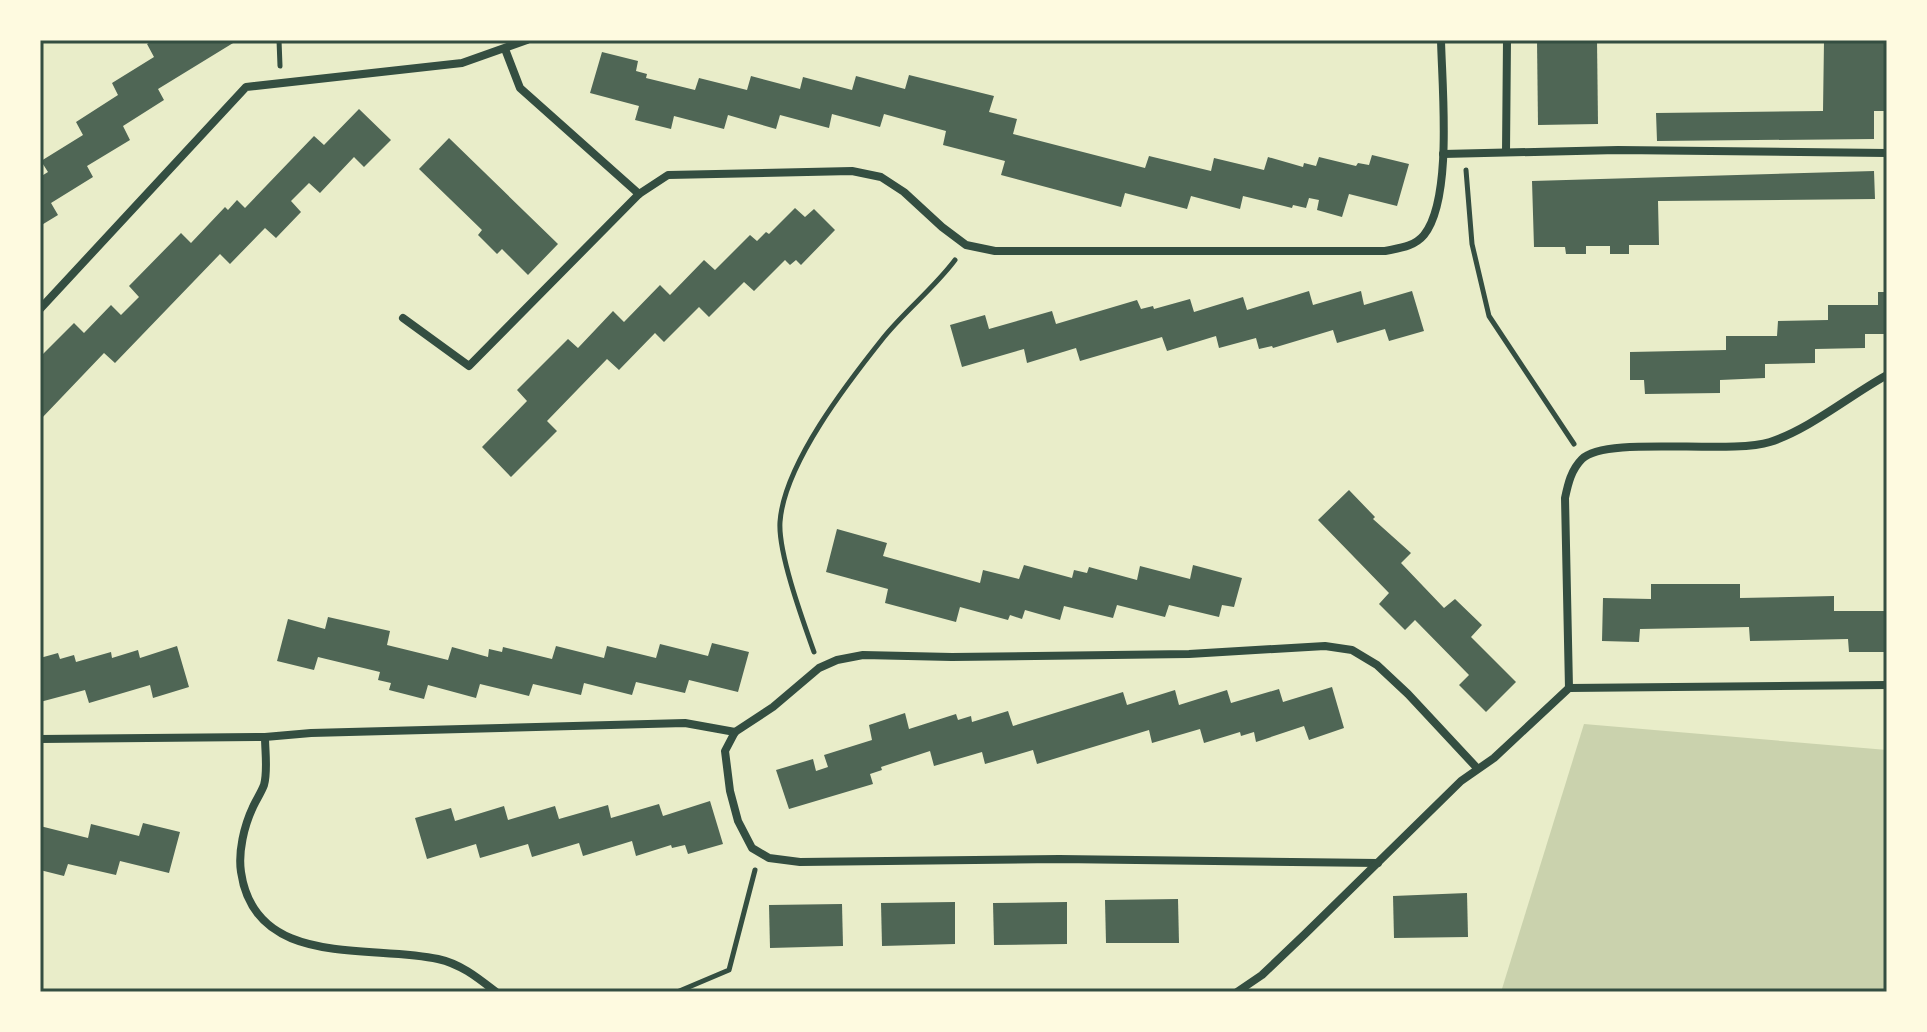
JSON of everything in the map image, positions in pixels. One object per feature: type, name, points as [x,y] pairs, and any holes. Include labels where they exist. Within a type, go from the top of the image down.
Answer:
[{"type":"street","points":[[40,309],[246,87],[462,63],[527,40]]},
{"type":"street","points":[[403,318],[469,366],[639,194],[668,175],[852,171],[881,177],[904,192],[966,245],[995,251],[1369,251],[1411,246],[1423,236],[1433,219],[1439,197],[1443,154],[1441,40]]},
{"type":"street","points":[[1506,152],[1507,40]]},
{"type":"street","points":[[505,49],[520,88],[639,194]]},
{"type":"street","points":[[1443,154],[1618,150],[1887,153]]},
{"type":"street","points":[[1569,688],[1565,498],[1570,476],[1583,457],[1606,449],[1735,447],[1768,443],[1795,431],[1887,375]]},
{"type":"street","points":[[1378,863],[1059,859],[800,862],[769,858],[752,848],[738,821],[725,751],[735,732],[773,707],[819,668],[837,660],[863,655],[1189,654],[1325,646],[1352,650],[1377,665],[1477,768]]},
{"type":"street","points":[[1237,992],[1262,975],[1477,768],[1494,758],[1569,688],[1887,685]]},
{"type":"street","points":[[40,739],[265,737],[339,732],[685,723],[735,732]]},
{"type":"street","points":[[265,737],[265,783],[251,809],[244,834],[240,870],[247,895],[264,923],[287,938],[314,946],[439,959],[465,969],[496,992]]},
{"type":"path","points":[[1464,153],[1472,244],[1489,316],[1583,457]]},
{"type":"path","points":[[819,668],[785,557],[780,525],[784,500],[797,466],[847,387],[885,336],[946,272],[966,245]]},
{"type":"path","points":[[677,992],[729,970],[760,852]]},
{"type":"green space","points":[[1584,724],[1887,750],[1887,992],[1501,992]]},
{"type":"building","points":[[154,40],[238,40],[158,89],[164,100],[123,126],[130,140],[87,166],[93,177],[51,203],[58,215],[40,226],[40,177],[48,172],[41,161],[83,135],[76,122],[118,95],[112,83],[154,57],[147,44]]},
{"type":"building","points":[[1537,40],[1597,40],[1598,124],[1538,125]]},
{"type":"building","points":[[1824,41],[1887,41],[1887,111],[1874,111],[1874,139],[1657,141],[1656,113],[1823,111]]},
{"type":"building","points":[[602,52],[638,61],[636,71],[647,74],[646,78],[695,90],[699,78],[747,90],[751,76],[800,89],[803,77],[852,90],[856,76],[905,89],[909,75],[994,96],[989,112],[1017,119],[1013,134],[1145,168],[1149,156],[1211,171],[1214,158],[1264,170],[1268,157],[1303,167],[1304,163],[1316,166],[1319,157],[1356,166],[1358,163],[1369,165],[1372,155],[1409,164],[1397,206],[1349,194],[1342,217],[1317,210],[1319,200],[1309,198],[1306,208],[1293,205],[1292,208],[1243,196],[1240,209],[1191,196],[1187,209],[1125,193],[1121,207],[1001,175],[1005,161],[943,145],[946,131],[884,114],[880,127],[832,114],[829,128],[780,115],[776,129],[728,115],[724,129],[674,116],[671,129],[635,120],[639,106],[590,93]]},
{"type":"building","points":[[359,109],[391,140],[364,167],[354,157],[320,193],[309,183],[291,201],[301,212],[276,238],[265,228],[230,264],[220,254],[115,363],[104,353],[40,420],[40,357],[74,323],[84,333],[111,305],[121,315],[139,297],[129,286],[181,233],[191,243],[225,207],[228,210],[237,200],[245,208],[314,136],[324,145]]},
{"type":"building","points":[[449,138],[558,244],[528,275],[502,249],[497,254],[478,235],[482,230],[419,169]]},
{"type":"building","points":[[1874,171],[1875,199],[1658,201],[1659,245],[1629,245],[1629,254],[1610,254],[1610,246],[1586,246],[1586,254],[1566,254],[1565,247],[1534,247],[1532,181]]},
{"type":"building","points":[[795,208],[805,217],[814,209],[835,230],[801,265],[796,260],[790,265],[785,260],[754,291],[744,282],[709,317],[699,307],[664,342],[655,333],[619,370],[607,359],[547,421],[557,431],[511,477],[482,447],[527,401],[517,390],[568,339],[578,348],[613,311],[624,322],[660,285],[670,295],[704,260],[715,270],[750,235],[757,241],[766,232],[769,234]]},
{"type":"building","points":[[1309,291],[1313,305],[1361,291],[1364,305],[1412,291],[1424,331],[1389,341],[1385,329],[1337,343],[1333,330],[1273,348],[1259,349],[1256,338],[1219,348],[1216,336],[1167,351],[1162,337],[1080,361],[1076,348],[1027,363],[1024,349],[962,367],[950,325],[985,315],[989,329],[1052,311],[1056,324],[1137,300],[1141,309],[1153,306],[1154,309],[1190,299],[1194,312],[1243,297],[1247,310]]},
{"type":"building","points":[[1878,292],[1887,292],[1887,334],[1865,334],[1865,348],[1815,349],[1815,363],[1765,364],[1765,378],[1720,380],[1720,393],[1645,394],[1644,380],[1630,380],[1630,352],[1726,350],[1726,336],[1777,336],[1778,321],[1828,320],[1828,305],[1878,305]]},
{"type":"building","points":[[1349,490],[1375,517],[1373,519],[1411,553],[1401,563],[1444,608],[1455,599],[1482,625],[1471,637],[1516,682],[1486,712],[1459,685],[1469,675],[1415,620],[1405,630],[1379,604],[1389,593],[1318,520]]},
{"type":"building","points":[[837,529],[887,543],[883,556],[980,583],[983,570],[1019,579],[1024,565],[1072,578],[1074,570],[1087,573],[1089,567],[1137,580],[1140,566],[1190,579],[1193,565],[1242,578],[1234,607],[1222,605],[1219,617],[1169,605],[1165,617],[1117,605],[1113,618],[1064,606],[1060,620],[1025,610],[1022,619],[1010,615],[1008,620],[960,607],[956,622],[885,603],[888,589],[826,572]]},
{"type":"building","points":[[1651,584],[1740,584],[1740,598],[1834,596],[1834,611],[1887,611],[1885,652],[1849,652],[1848,639],[1750,641],[1749,627],[1640,629],[1639,642],[1602,641],[1603,598],[1651,599]]},
{"type":"building","points":[[328,617],[390,631],[387,645],[448,660],[452,647],[488,657],[489,649],[502,652],[503,647],[552,659],[556,646],[604,658],[607,646],[656,658],[660,644],[708,656],[712,643],[749,652],[738,692],[689,680],[685,693],[636,682],[632,695],[584,683],[581,695],[533,684],[529,696],[480,684],[476,698],[428,685],[424,699],[389,690],[391,683],[378,680],[380,672],[318,657],[314,670],[277,661],[288,619],[325,629]]},
{"type":"building","points":[[177,646],[189,687],[153,698],[150,685],[89,703],[85,690],[40,702],[40,658],[58,653],[60,659],[74,655],[76,662],[111,652],[112,658],[138,650],[140,658]]},
{"type":"building","points":[[1332,687],[1344,728],[1309,740],[1304,726],[1256,742],[1254,732],[1241,736],[1240,732],[1204,743],[1200,729],[1152,743],[1149,730],[1037,764],[1033,750],[985,764],[982,752],[934,766],[930,751],[881,767],[882,770],[870,774],[873,784],[789,809],[776,770],[813,759],[816,771],[828,767],[824,755],[872,740],[869,725],[905,713],[909,729],[956,714],[958,720],[971,716],[972,722],[1008,711],[1013,726],[1123,692],[1127,705],[1175,690],[1179,705],[1227,690],[1231,703],[1279,689],[1283,702]]},
{"type":"building","points":[[710,801],[723,844],[688,854],[685,845],[672,848],[671,845],[636,856],[632,841],[583,856],[579,843],[532,857],[528,844],[480,858],[476,844],[427,859],[415,818],[451,808],[455,821],[504,806],[508,820],[555,806],[559,819],[608,805],[611,818],[659,804],[663,816]]},
{"type":"building","points":[[143,823],[180,832],[169,873],[120,861],[116,875],[68,864],[64,876],[40,870],[40,826],[88,838],[91,824],[139,836]]},
{"type":"building","points":[[1467,893],[1468,937],[1394,938],[1393,896]]},
{"type":"building","points":[[1178,899],[1179,943],[1106,943],[1105,900]]},
{"type":"building","points":[[955,902],[955,944],[882,946],[881,903]]},
{"type":"building","points":[[1067,902],[1067,944],[994,945],[993,903]]},
{"type":"building","points":[[842,904],[843,946],[770,948],[769,905]]}]
